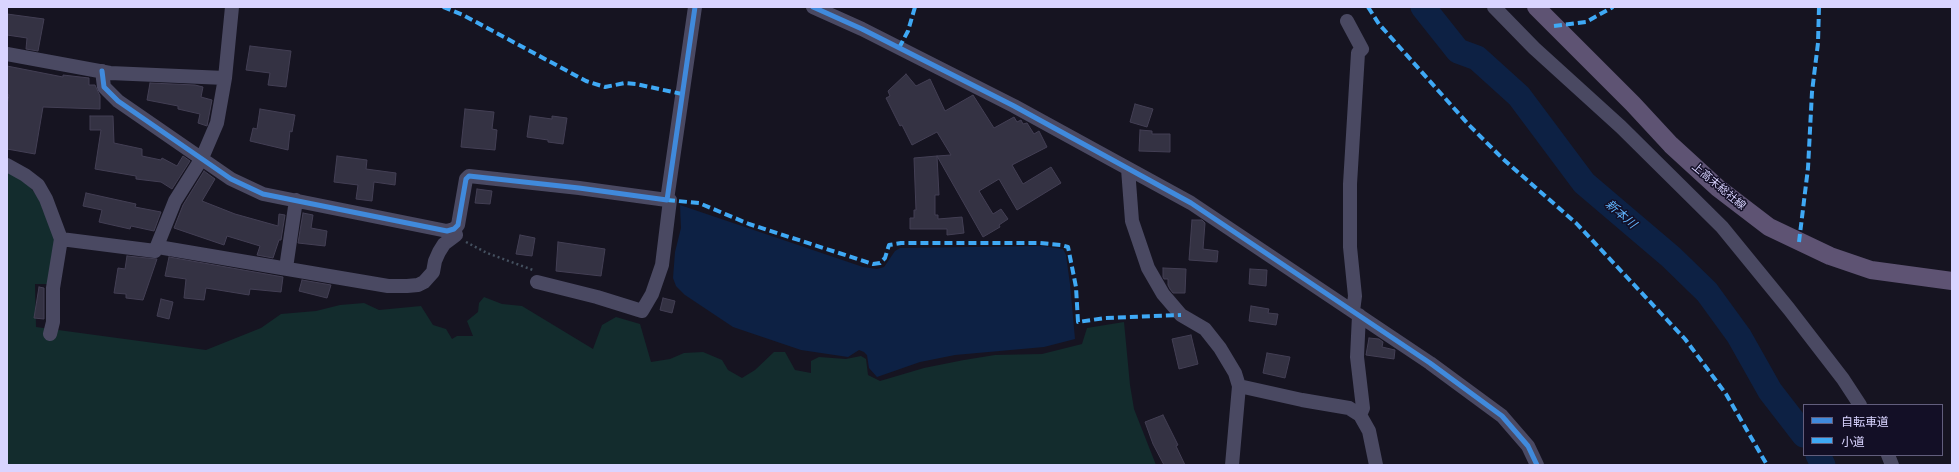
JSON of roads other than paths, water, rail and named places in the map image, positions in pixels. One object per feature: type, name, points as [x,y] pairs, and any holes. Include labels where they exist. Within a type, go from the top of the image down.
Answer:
[{"type":"main road","name":"上高末総社線","points":[[1536,7],[1633,104],[1671,145],[1718,188],[1769,227],[1830,256],[1871,270],[1952,281]]},
{"type":"street","points":[[61,239],[155,251],[158,247],[175,201],[202,158],[217,123],[225,78],[232,7]]},
{"type":"street","points":[[158,247],[388,286],[418,285],[424,282],[433,272],[435,260],[439,252],[455,232],[458,225],[466,180],[469,176],[578,188],[667,200],[695,7]]},
{"type":"street","points":[[813,7],[862,29],[1014,106],[1191,202],[1430,363],[1502,416],[1528,446],[1537,465]]},
{"type":"street","points":[[1494,7],[1534,48],[1622,127],[1722,228],[1789,309],[1843,378],[1859,404]]},
{"type":"street","points":[[1347,21],[1362,49],[1358,53],[1350,184],[1350,247],[1355,296],[1357,357],[1362,408],[1360,416]]},
{"type":"street","points":[[7,54],[102,71],[225,78]]},
{"type":"street","points":[[102,71],[104,87],[118,101],[231,179],[263,194],[455,232]]},
{"type":"street","points":[[7,165],[25,175],[38,185],[48,205],[61,239],[53,288],[53,322],[50,334]]},
{"type":"street","points":[[1128,169],[1132,221],[1148,268],[1162,294],[1181,315],[1205,329],[1220,348],[1235,373],[1239,386],[1232,465]]},
{"type":"street","points":[[286,268],[296,200]]},
{"type":"street","points":[[537,282],[597,297],[642,311],[652,294],[662,265],[670,200]]},
{"type":"street","points":[[1239,386],[1302,400],[1349,408],[1360,416],[1369,431],[1376,465]]},
{"type":"water","points":[[680,205],[863,267],[877,269],[884,267],[895,251],[900,248],[1042,246],[1063,249],[1066,255],[1070,284],[1075,339],[1044,347],[955,355],[920,362],[877,377],[869,368],[867,355],[864,352],[859,350],[848,357],[801,350],[733,327],[685,295],[676,286],[673,278],[675,252],[681,228]]},
{"type":"waterway","name":"新本川","points":[[1423,7],[1458,51],[1477,58],[1519,96],[1584,183],[1671,257],[1707,292],[1739,336],[1770,391],[1803,434]]},
{"type":"waterway","name":"新本川","points":[[1818,456],[1823,465]]}]
